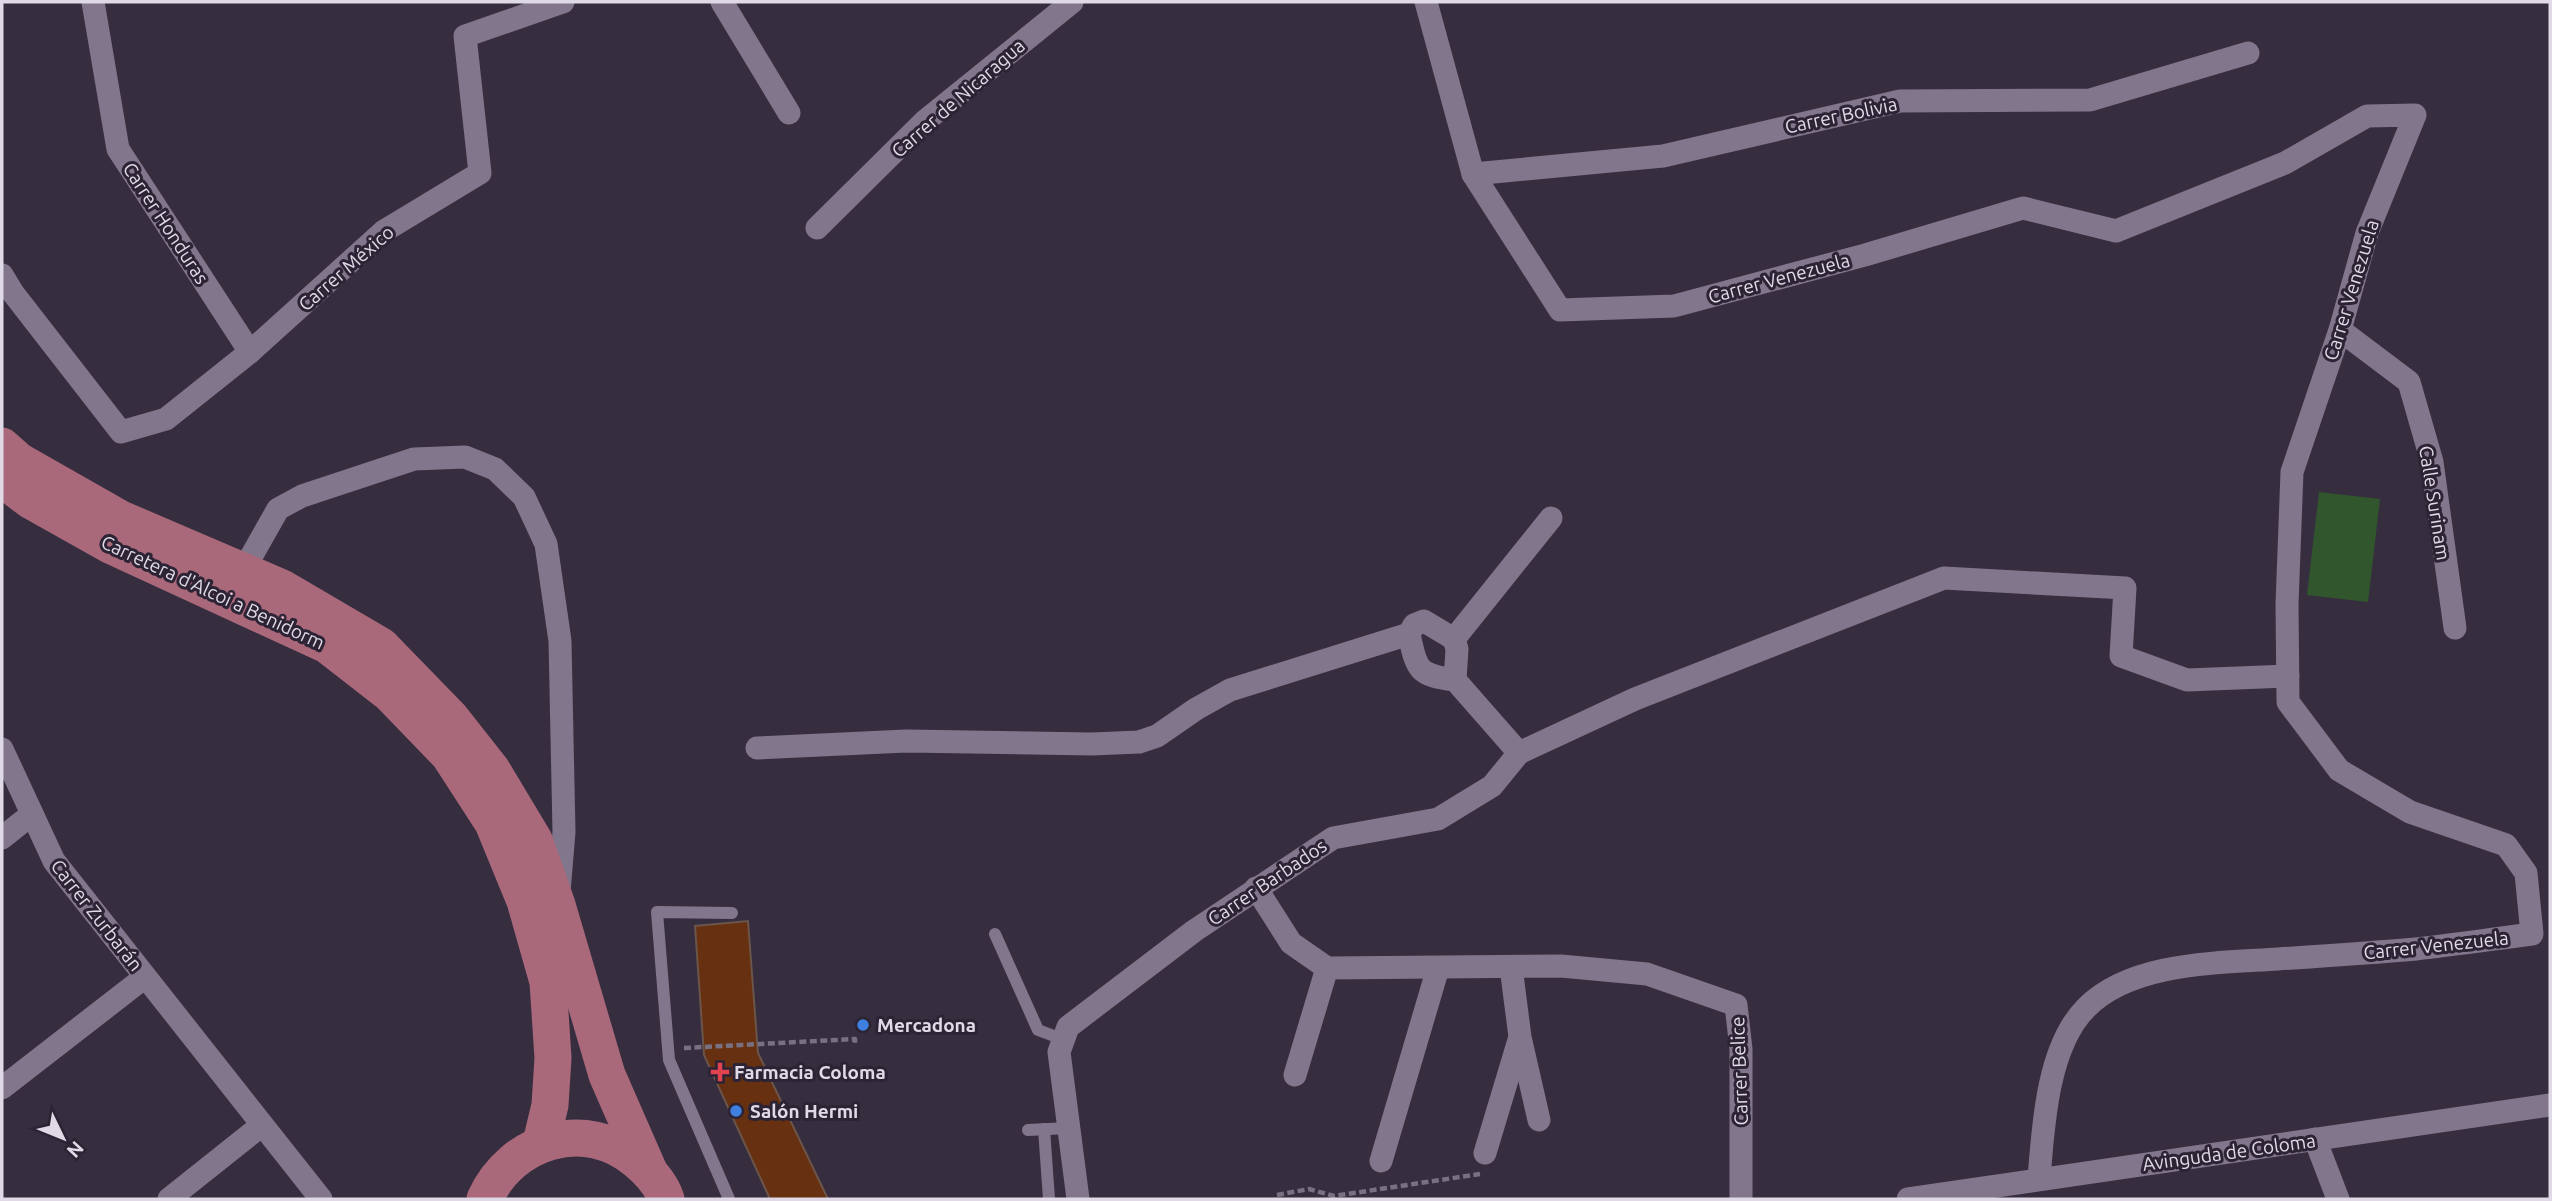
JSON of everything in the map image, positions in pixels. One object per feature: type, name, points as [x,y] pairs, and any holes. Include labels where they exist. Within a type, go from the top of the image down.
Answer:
[{"type":"main road","points":[[2,446],[19,461],[121,519],[282,588],[381,646],[451,718],[492,770],[534,840],[558,905],[607,1075],[658,1185]]},
{"type":"main road","name":"Carretera d'Alcoi a Benidorm","points":[[2,479],[30,500],[112,546],[327,645],[390,694],[449,755],[493,823],[525,901],[548,982],[552,1058],[550,1105],[541,1143]]},
{"type":"main road","points":[[485,1199],[492,1182],[513,1159],[541,1143],[570,1137],[600,1140],[627,1152],[658,1185]]},
{"type":"street","name":"Carrer Honduras","points":[[93,2],[118,149],[250,352]]},
{"type":"street","name":"Carrer México","points":[[2,275],[13,293],[121,432],[166,419],[250,352],[384,231],[480,173],[465,36],[563,2]]},
{"type":"street","points":[[722,2],[789,113]]},
{"type":"street","name":"Carrer de Nicaragua","points":[[817,228],[925,121],[1072,2]]},
{"type":"street","name":"Carrer Venezuela","points":[[1426,2],[1473,174],[1560,310],[1674,306],[1865,256],[2024,208],[2116,231],[2285,163],[2367,117],[2414,115],[2367,233],[2340,330],[2292,472],[2287,604],[2288,702],[2339,771],[2410,812],[2505,845],[2526,873],[2532,934],[2417,949],[2203,964],[2140,977],[2119,985],[2086,1008],[2066,1039],[2045,1107],[2039,1179]]},
{"type":"street","name":"Carrer Bolivia","points":[[1473,174],[1663,156],[1899,101],[2090,100],[2248,53]]},
{"type":"street","name":"Calle Surinam","points":[[2340,330],[2409,382],[2432,462],[2455,628]]},
{"type":"street","points":[[243,571],[278,509],[302,496],[414,459],[465,457],[495,469],[524,497],[546,544],[559,641],[564,832],[558,905]]},
{"type":"street","points":[[1454,639],[1551,518]]},
{"type":"street","points":[[1409,634],[1418,668],[1429,676],[1455,680],[1518,753],[1635,699],[1944,578],[2125,588],[2120,656],[2187,680],[2288,676]]},
{"type":"street","points":[[757,748],[906,741],[1092,744],[1139,742],[1157,736],[1230,690],[1409,634],[1414,625],[1424,621],[1454,639],[1457,649],[1455,680]]},
{"type":"street","name":"Carrer Zurbarán","points":[[2,749],[54,861],[321,1199]]},
{"type":"street","name":"Carrer Barbados","points":[[1062,1040],[1068,1027],[1194,931],[1333,838],[1438,819],[1492,786],[1518,753]]},
{"type":"street","points":[[2,838],[32,814]]},
{"type":"street","points":[[1256,888],[1291,943],[1327,968],[1295,1075]]},
{"type":"street","name":"Carrer Belice","points":[[1327,968],[1561,966],[1647,974],[1736,1005],[1741,1049],[1741,1199]]},
{"type":"street","points":[[1511,967],[1520,1037],[1539,1120]]},
{"type":"street","points":[[1381,1161],[1438,968]]},
{"type":"street","name":"Carrer Zurbarán","points":[[2,1088],[145,977]]},
{"type":"street","points":[[1488,1163],[1520,1037]]},
{"type":"street","points":[[1062,1040],[1059,1052],[1078,1199]]},
{"type":"street","name":"Avinguda de Coloma","points":[[1909,1199],[2550,1105]]},
{"type":"street","points":[[169,1199],[262,1125]]},
{"type":"street","points":[[2315,1139],[2338,1199]]},
{"type":"lane","points":[[729,1199],[670,1060],[657,912],[732,913]]},
{"type":"lane","points":[[995,934],[1038,1030],[1062,1040]]},
{"type":"lane","points":[[1028,1130],[1068,1128]]},
{"type":"lane","points":[[1044,1129],[1049,1199]]},
{"type":"path","points":[[669,1049],[855,1039],[855,1045]]},
{"type":"path","points":[[1278,1195],[1309,1189],[1334,1196],[1488,1163]]},
{"type":"green space","points":[[2319,492],[2380,499],[2368,602],[2307,595]]},
{"type":"building","points":[[748,921],[758,1053],[828,1199],[770,1199],[704,1055],[695,926]]},
{"type":"place","name":"Mercadona","points":[[863,1025]]},
{"type":"place","name":"Farmacia Coloma","points":[[720,1072]]},
{"type":"place","name":"Salón Hermi","points":[[736,1111]]}]
